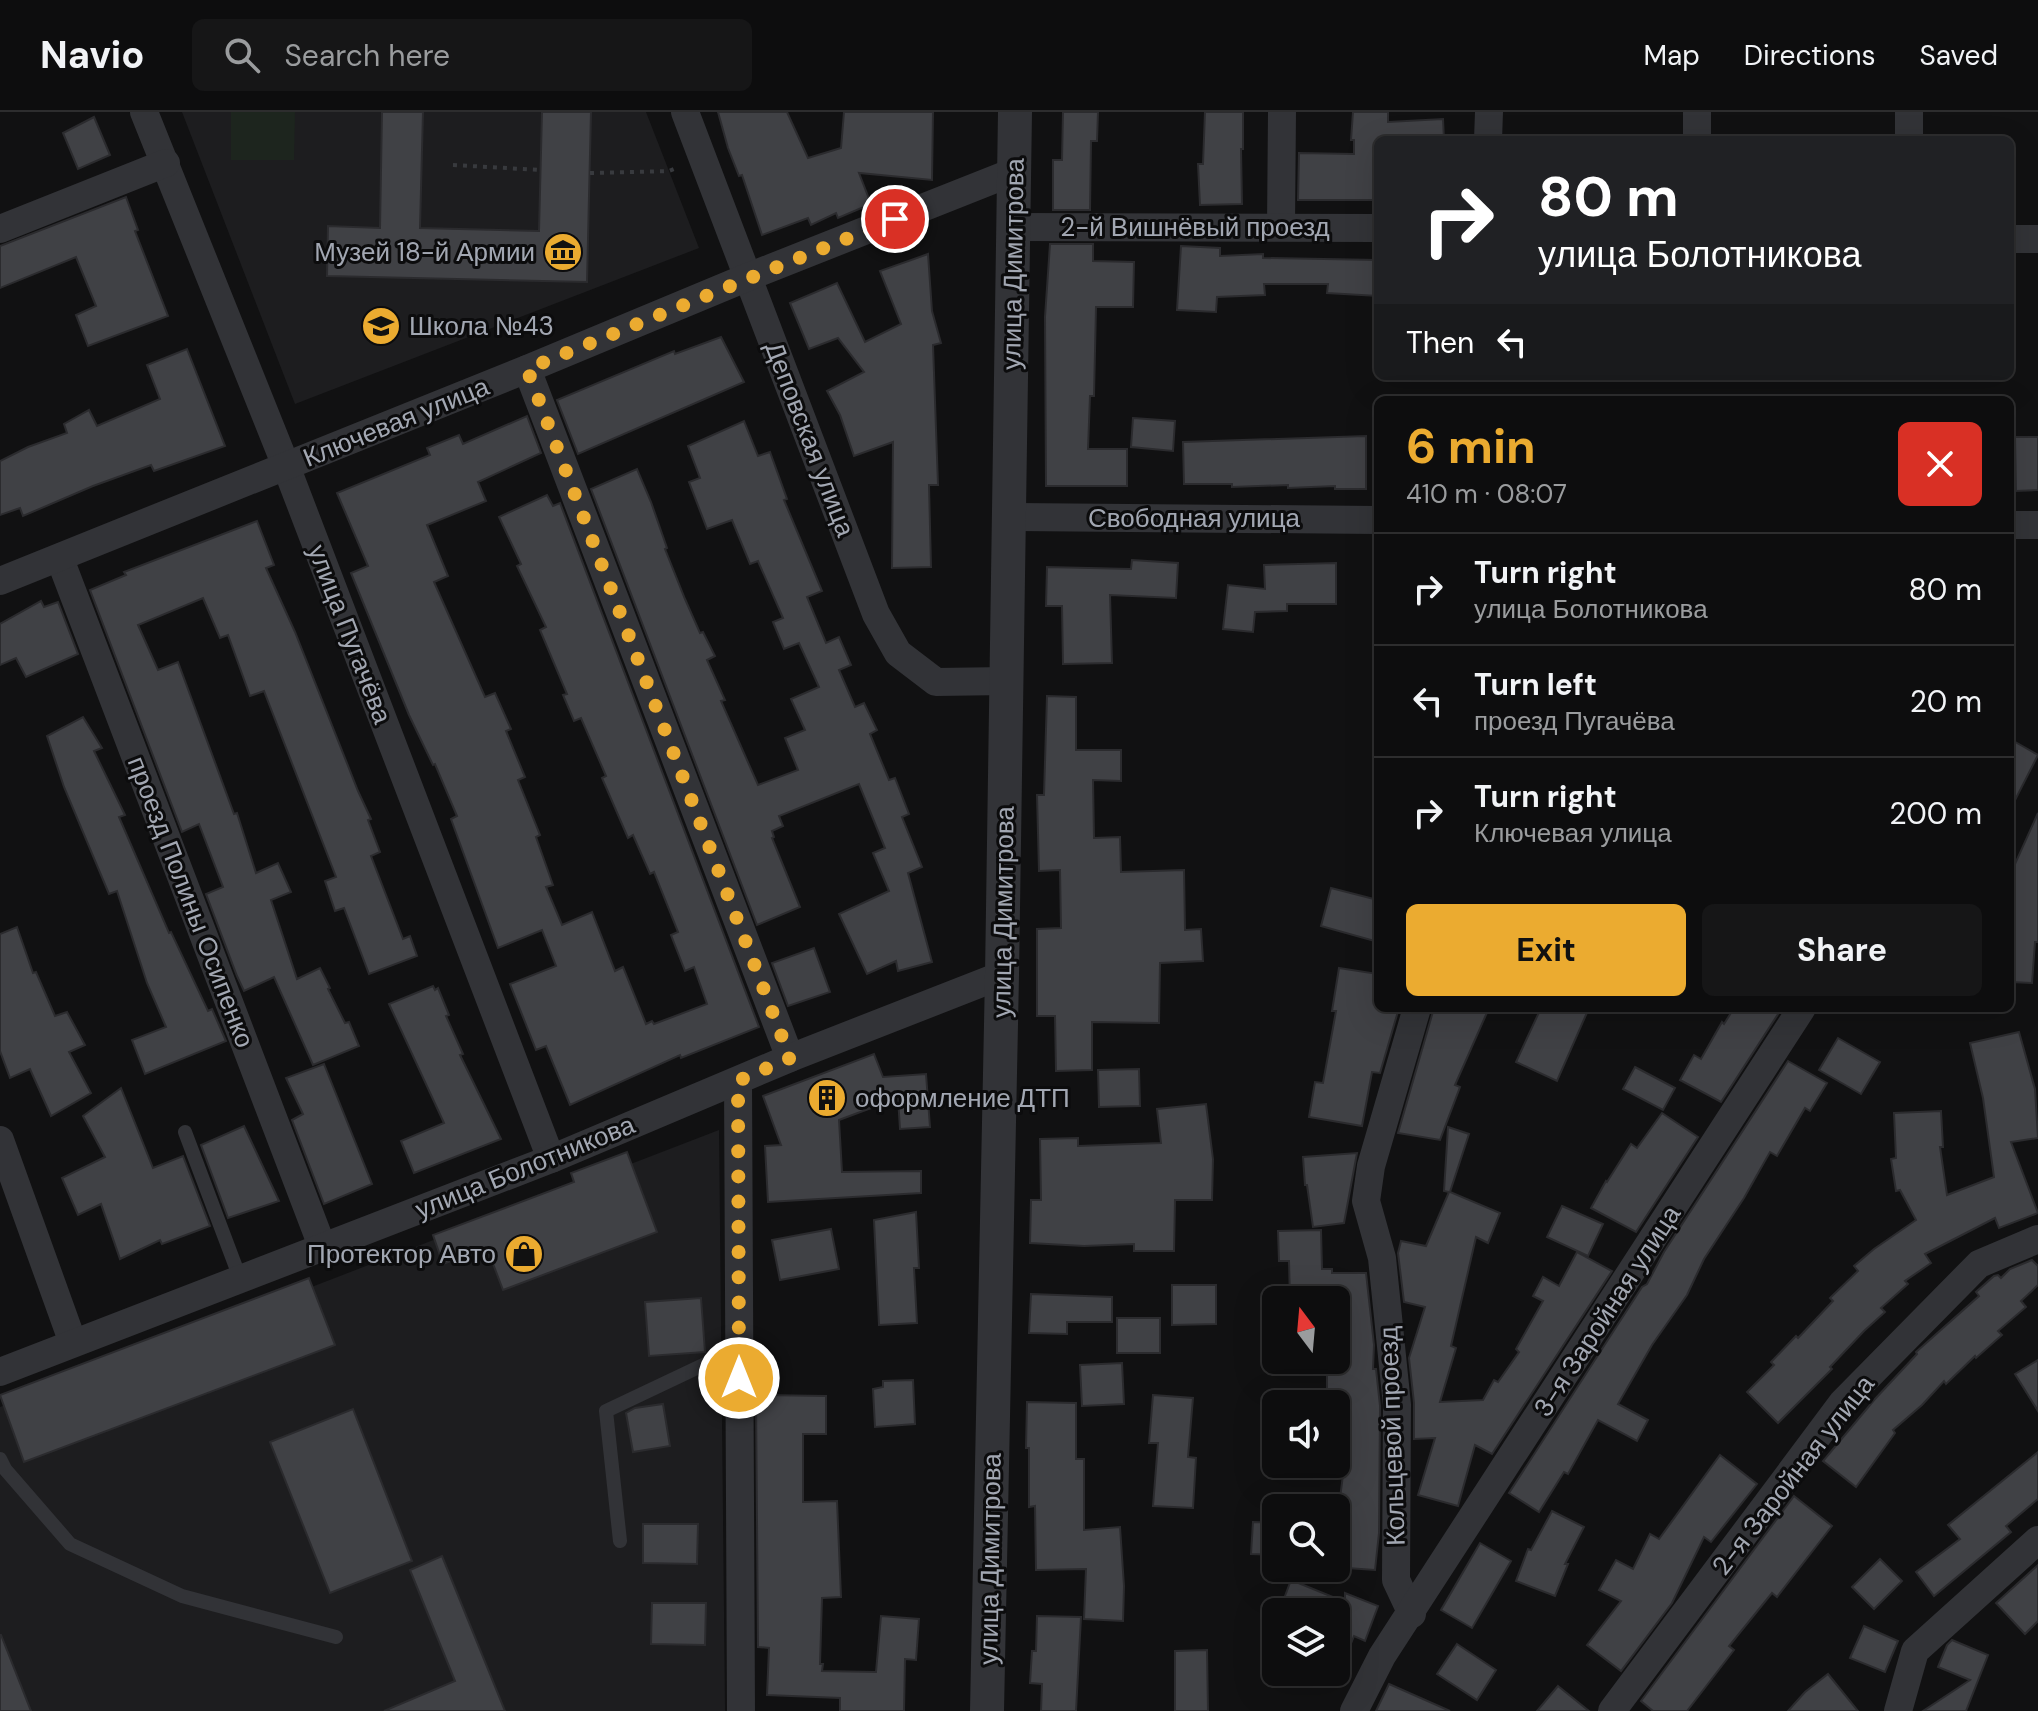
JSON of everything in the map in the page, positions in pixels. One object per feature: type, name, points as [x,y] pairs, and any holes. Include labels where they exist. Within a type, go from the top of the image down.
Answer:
[{"type":"street","name":"улица Пугачёва","points":[[144,112],[286,466],[551,1159]]},
{"type":"street","name":"Деповская улица","points":[[685,112],[876,614],[898,653],[936,682],[1007,681]]},
{"type":"street","name":"улица Димитрова","points":[[987,1711],[1015,112]]},
{"type":"street","points":[[1281,226],[1282,112]]},
{"type":"street","points":[[1488,136],[1489,112]]},
{"type":"street","points":[[1697,112],[1697,136]]},
{"type":"street","points":[[1909,112],[1909,136]]},
{"type":"street","points":[[0,229],[166,163]]},
{"type":"street","name":"Ключевая улица","points":[[0,581],[1013,172]]},
{"type":"street","name":"2-й Вишнёвый проезд","points":[[1013,227],[1374,228]]},
{"type":"street","points":[[2014,239],[2038,239]]},
{"type":"street","points":[[527,369],[790,1058]]},
{"type":"street","name":"Свободная улица","points":[[1010,517],[1374,520]]},
{"type":"street","points":[[2014,525],[2038,525]]},
{"type":"street","name":"проезд Полины Осипенко","points":[[60,559],[322,1246]]},
{"type":"street","name":"улица Болотникова","points":[[0,1372],[551,1159],[790,1058],[1002,975]]},
{"type":"street","name":"Кольцевой проезд","points":[[1412,1614],[1396,1580],[1397,1405],[1382,1258],[1366,1201],[1371,1166],[1416,1012]]},
{"type":"street","name":"3-я Заройная улица","points":[[1412,1614],[1799,1012]]},
{"type":"street","points":[[738,1081],[741,1711]]},
{"type":"street","points":[[0,1140],[73,1343]]},
{"type":"street","name":"2-я Заройная улица","points":[[1612,1711],[1843,1402],[1979,1264],[2038,1239]]},
{"type":"street","points":[[1898,1711],[1915,1651],[2038,1540]]},
{"type":"street","points":[[1354,1711],[1382,1656],[1412,1614]]},
{"type":"lane","points":[[185,1132],[240,1278]]},
{"type":"lane","points":[[620,1541],[606,1411],[739,1348]]},
{"type":"lane","points":[[0,1459],[5,1469],[70,1544],[182,1596],[336,1637]]},
{"type":"path","points":[[590,173],[669,171],[703,157]]},
{"type":"path","points":[[453,165],[541,170]]},
{"type":"shaded area","name":"Школа №43","points":[[182,112],[646,112],[699,248],[295,404]]},
{"type":"shaded area","points":[[231,112],[295,112],[294,160],[231,160]]},
{"type":"shaded area","points":[[719,1130],[725,1711],[0,1711],[0,1407]]},
{"type":"building","points":[[382,112],[423,112],[420,228],[539,231],[542,112],[591,112],[587,282],[327,276],[328,226],[380,228]]},
{"type":"building","points":[[718,112],[787,112],[808,158],[841,148],[844,112],[933,112],[932,180],[859,173],[871,204],[838,218],[836,213],[811,225],[808,218],[762,235],[742,175],[739,176],[728,148]]},
{"type":"building","points":[[1063,112],[1098,112],[1097,141],[1091,141],[1090,210],[1053,210],[1053,160],[1062,160]]},
{"type":"building","points":[[1205,112],[1243,112],[1242,204],[1200,205],[1198,164],[1203,164]]},
{"type":"building","points":[[1353,112],[1388,112],[1388,122],[1443,119],[1444,136],[1374,136],[1374,200],[1298,200],[1299,153],[1354,154],[1354,140],[1351,140]]},
{"type":"building","points":[[94,117],[110,155],[78,169],[63,133]]},
{"type":"building","points":[[126,197],[138,230],[135,231],[168,316],[88,346],[76,315],[96,306],[76,257],[0,288],[0,246]]},
{"type":"building","points":[[1050,244],[1093,244],[1093,261],[1134,262],[1133,307],[1096,307],[1094,396],[1090,396],[1088,449],[1127,449],[1127,486],[1046,486],[1045,317]]},
{"type":"building","points":[[1181,246],[1220,248],[1220,256],[1263,254],[1263,258],[1374,260],[1374,296],[1327,293],[1328,284],[1264,284],[1265,295],[1217,297],[1216,312],[1177,310]]},
{"type":"building","points":[[928,254],[932,311],[941,343],[933,345],[938,485],[929,485],[931,567],[892,568],[893,442],[854,456],[840,415],[827,391],[864,372],[838,338],[809,349],[790,303],[837,283],[865,342],[901,324],[880,271]]},
{"type":"building","points":[[721,337],[744,382],[578,454],[557,400],[674,351],[675,354]]},
{"type":"building","points":[[187,349],[225,446],[154,471],[151,465],[23,516],[20,508],[0,515],[0,461],[67,433],[64,424],[89,410],[97,426],[160,399],[147,365]]},
{"type":"building","points":[[527,416],[541,453],[478,482],[486,501],[427,525],[448,576],[434,582],[485,697],[495,693],[511,729],[506,731],[525,777],[518,780],[540,835],[536,837],[553,885],[546,887],[562,925],[592,912],[615,971],[623,967],[646,1024],[652,1021],[654,1024],[707,1004],[694,967],[685,971],[671,935],[678,932],[654,872],[650,874],[633,835],[628,838],[581,718],[574,721],[563,695],[567,694],[540,630],[546,627],[517,566],[521,564],[499,517],[547,495],[553,506],[560,503],[759,1027],[681,1058],[680,1055],[570,1105],[546,1046],[536,1050],[510,984],[556,966],[542,930],[498,948],[451,819],[457,816],[435,764],[409,715],[351,573],[368,566],[337,493],[430,455],[427,448],[459,435],[463,444]]},
{"type":"building","points":[[1133,418],[1175,421],[1173,451],[1131,447]]},
{"type":"building","points":[[744,421],[758,456],[770,452],[787,499],[784,500],[822,591],[807,597],[826,643],[839,637],[851,665],[839,670],[855,707],[864,703],[877,730],[870,734],[889,780],[895,778],[909,814],[902,817],[922,867],[908,873],[932,962],[898,971],[896,961],[867,974],[839,914],[889,891],[873,853],[885,848],[859,784],[779,816],[783,826],[772,831],[772,838],[800,907],[757,925],[591,489],[637,469],[685,599],[700,633],[703,632],[715,656],[707,660],[725,700],[721,701],[758,785],[798,770],[785,738],[805,730],[791,699],[819,687],[799,643],[784,649],[773,622],[783,618],[758,561],[750,564],[732,520],[707,529],[689,482],[700,478],[688,446]]},
{"type":"building","points":[[1366,436],[1366,489],[1184,484],[1183,442]]},
{"type":"building","points":[[2015,437],[2038,437],[2038,490],[2016,491]]},
{"type":"building","points":[[257,521],[274,565],[266,568],[371,819],[368,820],[380,852],[371,856],[403,939],[410,936],[417,956],[369,974],[344,908],[335,911],[325,881],[336,877],[264,691],[250,696],[228,635],[220,638],[203,598],[138,625],[158,670],[178,662],[234,814],[237,813],[256,873],[278,863],[291,892],[271,900],[297,979],[320,968],[359,1046],[313,1065],[274,977],[244,991],[206,894],[223,887],[199,824],[182,832],[90,590],[126,575],[124,572]]},
{"type":"building","points":[[1132,560],[1178,563],[1176,598],[1110,595],[1112,663],[1063,664],[1062,606],[1046,606],[1047,567],[1131,569]]},
{"type":"building","points":[[1336,563],[1336,604],[1287,604],[1287,611],[1255,612],[1253,632],[1223,629],[1228,585],[1265,589],[1264,565]]},
{"type":"building","points":[[41,601],[44,607],[58,602],[78,654],[26,677],[16,658],[0,665],[0,624]]},
{"type":"building","points":[[1047,696],[1076,697],[1076,750],[1121,750],[1121,781],[1093,780],[1094,838],[1120,837],[1121,872],[1184,870],[1185,930],[1201,929],[1203,961],[1160,963],[1159,1023],[1092,1022],[1092,1070],[1056,1071],[1055,1016],[1037,1016],[1037,929],[1061,928],[1060,870],[1039,871],[1037,795],[1044,795]]},
{"type":"building","points":[[83,717],[102,748],[94,751],[125,815],[119,817],[169,933],[208,1011],[212,1009],[226,1041],[145,1074],[132,1040],[166,1027],[147,983],[117,891],[109,894],[64,787],[47,736]]},
{"type":"building","points":[[2014,741],[2038,755],[2014,802]]},
{"type":"building","points":[[2038,813],[2038,942],[2035,942],[2032,983],[2014,982],[2014,866]]},
{"type":"building","points":[[1331,888],[1374,899],[1374,941],[1321,926]]},
{"type":"building","points":[[17,927],[33,973],[36,972],[55,1016],[67,1012],[85,1045],[69,1052],[91,1093],[51,1116],[30,1069],[10,1078],[0,1051],[0,934]]},
{"type":"building","points":[[814,948],[830,992],[788,1006],[772,963]]},
{"type":"building","points":[[1339,968],[1374,973],[1374,1012],[1398,1012],[1380,1073],[1372,1072],[1362,1126],[1309,1117],[1315,1082],[1323,1083],[1336,1011],[1332,1011]]},
{"type":"building","points":[[433,986],[435,990],[438,988],[449,1015],[446,1016],[463,1054],[460,1055],[501,1139],[414,1173],[401,1141],[444,1123],[389,1004]]},
{"type":"building","points":[[1433,1012],[1487,1012],[1455,1085],[1460,1087],[1440,1140],[1398,1133]]},
{"type":"building","points":[[1539,1012],[1587,1012],[1557,1081],[1516,1062]]},
{"type":"building","points":[[1732,1012],[1779,1012],[1721,1102],[1680,1080],[1694,1055],[1701,1059],[1722,1022],[1724,1024]]},
{"type":"building","points":[[2019,1032],[2035,1089],[2038,1138],[2011,1142],[2038,1213],[1999,1228],[1995,1218],[1925,1254],[1931,1263],[1905,1281],[1908,1284],[1881,1308],[1885,1312],[1778,1423],[1747,1392],[1774,1365],[1771,1362],[1833,1301],[1830,1298],[1858,1271],[1854,1266],[1916,1220],[1900,1190],[1896,1191],[1891,1159],[1896,1158],[1894,1113],[1941,1111],[1943,1147],[1940,1147],[1947,1195],[1994,1177],[1983,1098],[1970,1043]]},
{"type":"building","points":[[1838,1038],[1880,1062],[1861,1094],[1819,1070]]},
{"type":"building","points":[[874,1054],[883,1077],[926,1074],[930,1127],[900,1129],[898,1098],[839,1120],[842,1172],[921,1171],[921,1193],[768,1202],[765,1146],[781,1145],[763,1096]]},
{"type":"building","points":[[1788,1061],[1827,1083],[1810,1111],[1805,1108],[1777,1156],[1770,1152],[1704,1259],[1687,1295],[1652,1345],[1618,1404],[1648,1420],[1637,1441],[1598,1420],[1568,1474],[1564,1472],[1539,1512],[1509,1493],[1642,1287],[1647,1284],[1664,1252]]},
{"type":"building","points":[[324,1064],[372,1184],[324,1204],[292,1120],[303,1114],[286,1078]]},
{"type":"building","points":[[1635,1067],[1675,1088],[1663,1110],[1623,1089]]},
{"type":"building","points":[[1139,1069],[1140,1106],[1099,1107],[1098,1070]]},
{"type":"building","points":[[121,1088],[153,1168],[183,1156],[210,1226],[162,1244],[160,1240],[120,1259],[101,1204],[78,1215],[62,1178],[105,1157],[83,1116]]},
{"type":"building","points":[[1206,1104],[1213,1159],[1212,1200],[1175,1200],[1174,1251],[1134,1251],[1134,1244],[1084,1246],[1030,1243],[1031,1200],[1041,1200],[1040,1139],[1078,1138],[1078,1146],[1161,1143],[1157,1109]]},
{"type":"building","points":[[1662,1113],[1698,1137],[1636,1232],[1591,1208],[1631,1144],[1637,1148]]},
{"type":"building","points":[[244,1126],[279,1201],[228,1218],[201,1145]]},
{"type":"building","points":[[1448,1127],[1469,1134],[1450,1192],[1500,1213],[1488,1243],[1476,1237],[1451,1346],[1456,1348],[1440,1402],[1483,1400],[1494,1380],[1498,1382],[1519,1352],[1516,1349],[1543,1301],[1533,1296],[1543,1277],[1559,1286],[1577,1252],[1612,1271],[1492,1454],[1475,1445],[1458,1506],[1418,1495],[1435,1438],[1414,1439],[1409,1358],[1425,1307],[1404,1302],[1398,1253],[1401,1241],[1426,1246],[1449,1192],[1444,1191]]},
{"type":"building","points":[[627,1152],[657,1232],[503,1290],[487,1248],[443,1264],[433,1235],[574,1182],[571,1173]]},
{"type":"building","points":[[1357,1153],[1344,1223],[1313,1227],[1303,1157]]},
{"type":"building","points":[[1562,1206],[1603,1224],[1588,1256],[1547,1237]]},
{"type":"building","points":[[916,1212],[919,1268],[914,1268],[917,1323],[879,1325],[874,1220]]},
{"type":"building","points":[[831,1229],[839,1269],[780,1280],[772,1240]]},
{"type":"building","points":[[1321,1230],[1322,1269],[1332,1269],[1332,1273],[1366,1273],[1374,1345],[1373,1369],[1376,1369],[1380,1406],[1379,1533],[1375,1570],[1350,1568],[1350,1494],[1341,1494],[1343,1478],[1350,1478],[1350,1390],[1327,1390],[1327,1374],[1350,1374],[1350,1286],[1290,1286],[1289,1261],[1279,1261],[1278,1231]]},
{"type":"building","points":[[2032,1260],[2038,1266],[2038,1285],[2021,1301],[2026,1307],[1998,1331],[2002,1335],[1946,1384],[1944,1381],[1893,1430],[1895,1433],[1856,1487],[1823,1461],[1916,1352],[1979,1296],[1976,1292],[1994,1276],[2001,1278],[2010,1269]]},
{"type":"building","points":[[309,1278],[335,1345],[24,1462],[0,1395]]},
{"type":"building","points":[[1172,1285],[1216,1285],[1216,1324],[1172,1325]]},
{"type":"building","points":[[1031,1294],[1112,1297],[1112,1322],[1067,1322],[1067,1334],[1029,1333]]},
{"type":"building","points":[[701,1298],[705,1352],[649,1356],[645,1302]]},
{"type":"building","points":[[1117,1318],[1160,1318],[1160,1353],[1117,1353]]},
{"type":"building","points":[[2038,1360],[2038,1411],[2015,1374]]},
{"type":"building","points":[[1122,1363],[1124,1404],[1082,1406],[1080,1365]]},
{"type":"building","points":[[913,1380],[915,1424],[875,1427],[873,1389],[883,1387],[883,1381]]},
{"type":"building","points":[[756,1395],[826,1396],[826,1434],[803,1434],[803,1502],[837,1501],[841,1597],[822,1598],[820,1664],[823,1664],[822,1671],[876,1672],[881,1616],[919,1619],[916,1660],[905,1659],[904,1711],[840,1711],[840,1698],[767,1695],[769,1648],[758,1647]]},
{"type":"building","points":[[1153,1395],[1193,1398],[1188,1457],[1196,1458],[1193,1508],[1153,1506],[1158,1443],[1149,1443]]},
{"type":"building","points":[[1027,1402],[1076,1403],[1076,1459],[1084,1459],[1084,1530],[1120,1527],[1123,1621],[1084,1619],[1086,1569],[1036,1570],[1035,1506],[1029,1507]]},
{"type":"building","points":[[663,1404],[670,1446],[633,1452],[626,1413],[635,1408]]},
{"type":"building","points":[[353,1409],[412,1561],[330,1593],[270,1442]]},
{"type":"building","points":[[2038,1452],[2038,1499],[2006,1526],[2011,1532],[1934,1596],[1916,1572],[1960,1539],[1948,1525]]},
{"type":"building","points":[[1720,1455],[1757,1484],[1711,1542],[1704,1537],[1672,1603],[1621,1671],[1587,1645],[1621,1601],[1599,1590],[1616,1560],[1633,1569],[1650,1534],[1659,1539]]},
{"type":"building","points":[[1794,1496],[1832,1526],[1777,1597],[1772,1593],[1729,1646],[1734,1650],[1687,1711],[1653,1711],[1641,1701]]},
{"type":"building","points":[[1552,1511],[1584,1527],[1565,1564],[1568,1564],[1555,1596],[1516,1581],[1528,1549],[1531,1550]]},
{"type":"building","points":[[1253,1522],[1262,1522],[1262,1554],[1251,1554]]},
{"type":"building","points":[[643,1524],[698,1524],[697,1564],[643,1563]]},
{"type":"building","points":[[1480,1543],[1511,1561],[1472,1628],[1441,1610]]},
{"type":"building","points":[[442,1556],[505,1711],[384,1711],[455,1681],[410,1570]]},
{"type":"building","points":[[1880,1559],[1902,1581],[1874,1609],[1852,1587]]},
{"type":"building","points":[[2038,1565],[2038,1621],[2025,1634],[1996,1603]]},
{"type":"building","points":[[1290,1582],[1296,1582],[1335,1598],[1284,1598]]},
{"type":"building","points":[[1345,1593],[1378,1606],[1365,1641],[1354,1636],[1350,1646],[1350,1598],[1345,1598]]},
{"type":"building","points":[[652,1603],[706,1603],[705,1645],[651,1644]]},
{"type":"building","points":[[1037,1616],[1081,1617],[1076,1711],[1041,1711],[1042,1684],[1030,1683],[1032,1651],[1036,1651]]},
{"type":"building","points":[[1864,1626],[1898,1641],[1885,1672],[1850,1658]]},
{"type":"building","points":[[1,1635],[31,1711],[0,1711]]},
{"type":"building","points":[[1952,1640],[1988,1655],[1966,1711],[1923,1711],[1970,1680],[1938,1667]]},
{"type":"building","points":[[1457,1644],[1496,1670],[1477,1700],[1437,1674]]},
{"type":"building","points":[[1207,1650],[1208,1711],[1175,1711],[1175,1651]]},
{"type":"building","points":[[1828,1674],[1858,1711],[1788,1711],[1805,1692]]},
{"type":"building","points":[[1389,1684],[1450,1711],[1376,1711]]},
{"type":"building","points":[[1558,1686],[1589,1711],[1537,1711]]},
{"type":"place","name":"Музей 18-й Армии","points":[[563,252]]},
{"type":"place","name":"Школа №43","points":[[381,326]]},
{"type":"place","name":"оформление ДТП","points":[[827,1098]]},
{"type":"place","name":"Протектор Авто","points":[[524,1254]]},
{"type":"route","points":[[739,1378],[738,1081],[790,1058],[527,369],[895,219]]}]
